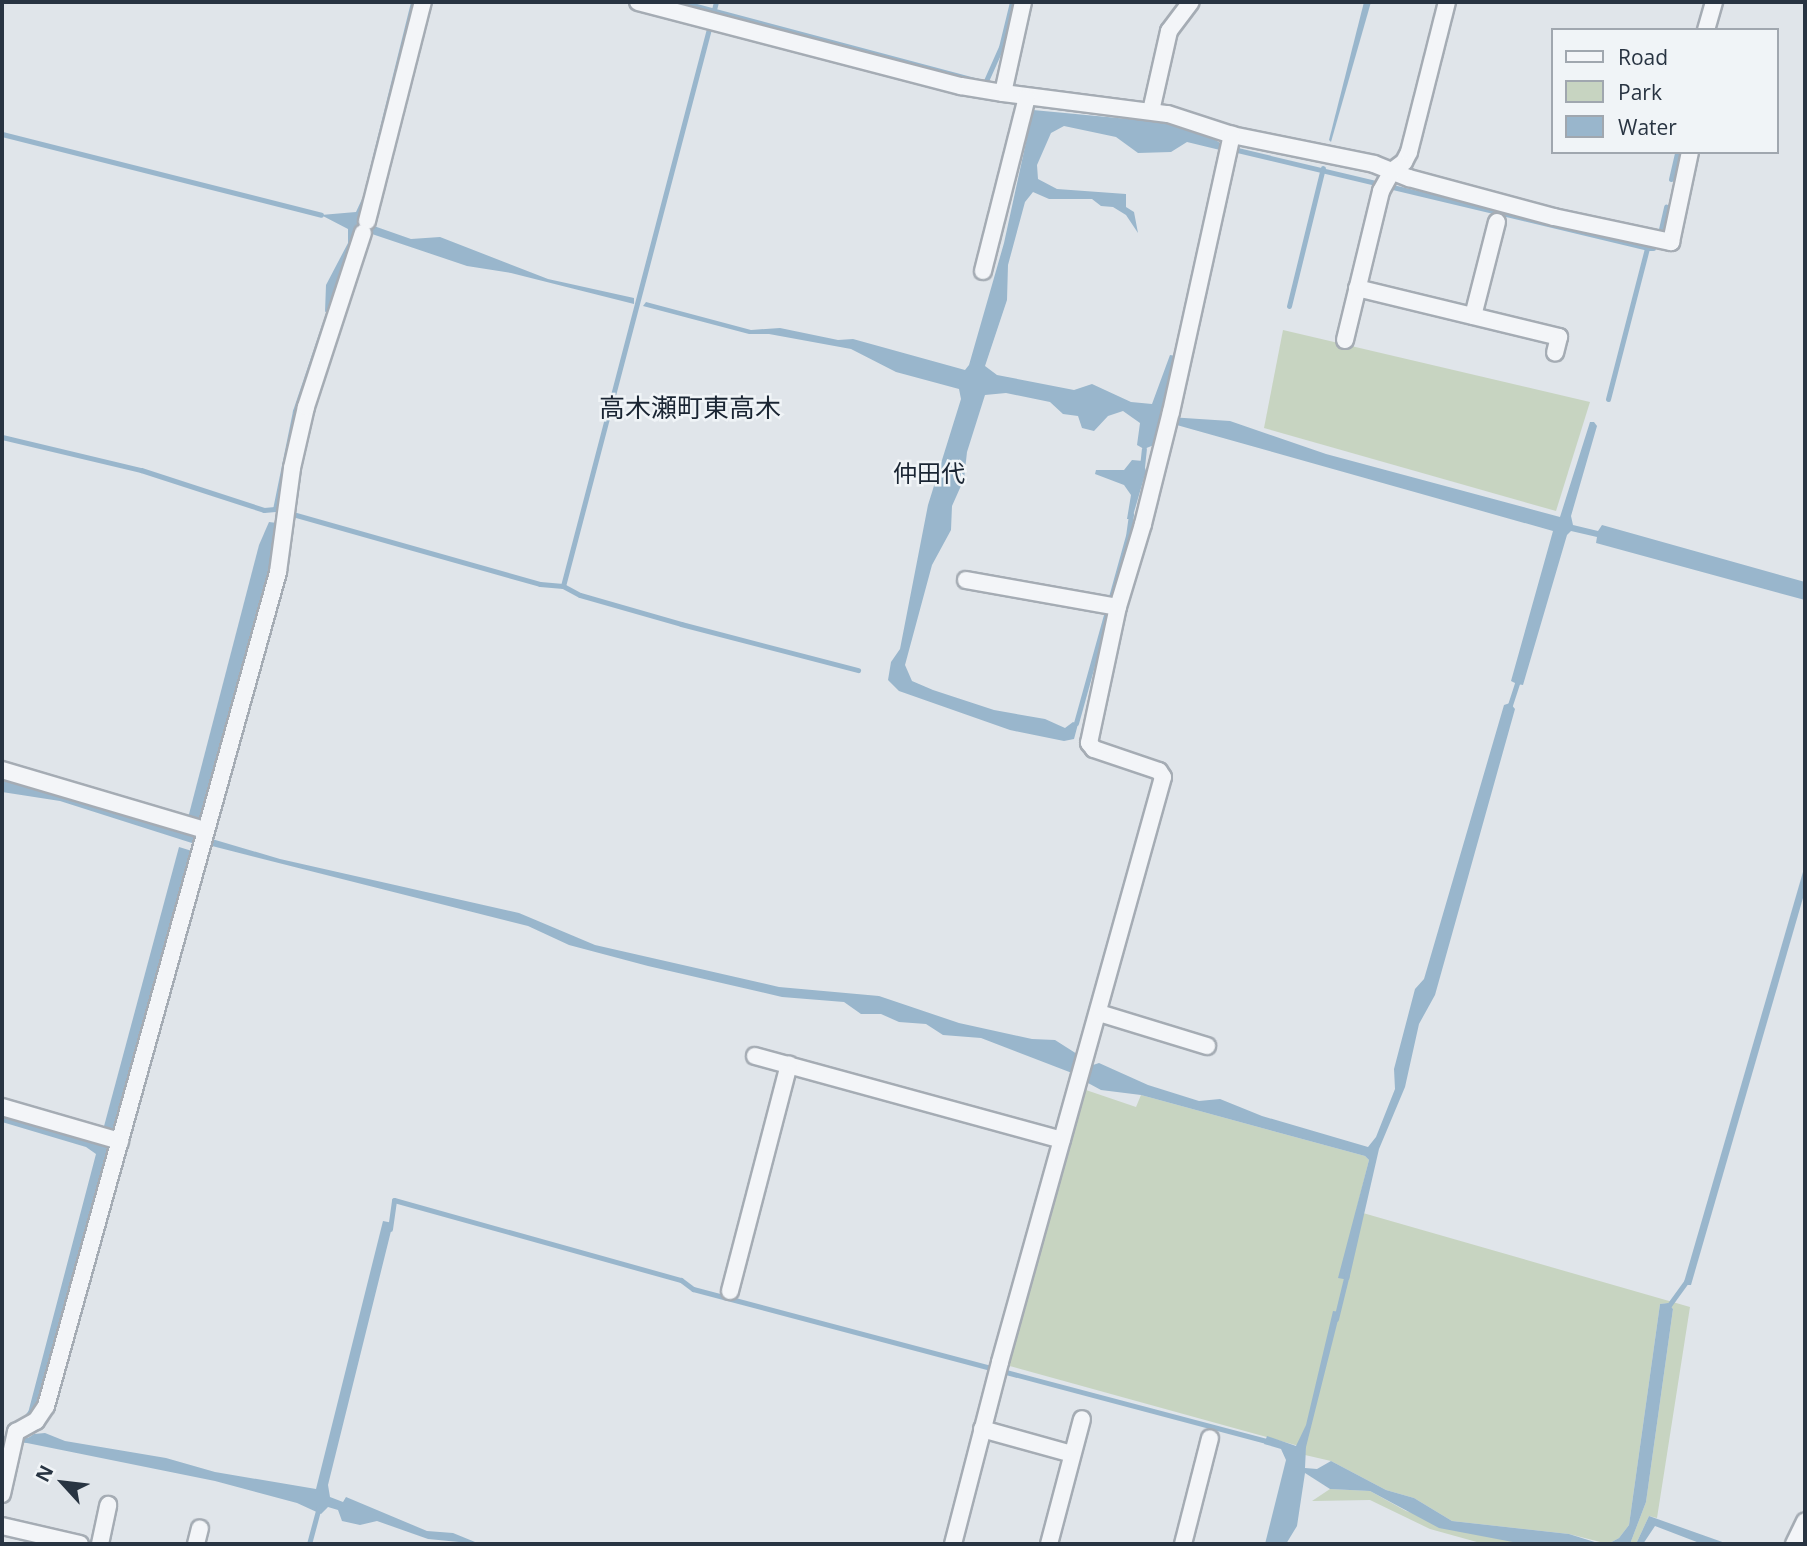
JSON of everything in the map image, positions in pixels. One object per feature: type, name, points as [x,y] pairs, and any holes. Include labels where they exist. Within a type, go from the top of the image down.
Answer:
[{"type":"street","points":[[2,1494],[10,1435],[36,1421],[46,1406],[278,572],[285,513],[306,407],[365,227],[424,2]]},
{"type":"street","points":[[638,2],[961,86],[1027,97],[1151,111],[1232,135],[1297,150],[1318,151],[1554,217],[1671,242],[1690,154]]},
{"type":"street","points":[[1003,93],[1023,2]]},
{"type":"street","points":[[1151,111],[1169,31],[1191,2]]},
{"type":"street","points":[[1345,340],[1381,191],[1392,171],[1404,162],[1409,152],[1447,2]]},
{"type":"street","points":[[1707,28],[1714,2]]},
{"type":"street","points":[[983,271],[1027,97]]},
{"type":"street","points":[[953,1544],[998,1369],[1163,777],[1159,771],[1094,749],[1089,743],[1110,605],[1143,524],[1171,412],[1232,135]]},
{"type":"street","points":[[1473,316],[1497,222]]},
{"type":"street","points":[[1357,288],[1559,337],[1555,353]]},
{"type":"street","points":[[966,580],[1110,605]]},
{"type":"street","points":[[2,770],[202,838]]},
{"type":"street","points":[[1099,1013],[1207,1046]]},
{"type":"street","points":[[755,1056],[1062,1140]]},
{"type":"street","points":[[730,1291],[789,1065]]},
{"type":"street","points":[[2,1107],[120,1141]]},
{"type":"street","points":[[1049,1544],[1082,1419]]},
{"type":"street","points":[[982,1429],[1072,1454]]},
{"type":"street","points":[[1183,1544],[1210,1438]]},
{"type":"street","points":[[100,1544],[108,1505]]},
{"type":"street","points":[[1794,1544],[1805,1521]]},
{"type":"street","points":[[2,1525],[80,1544]]},
{"type":"green space","points":[[1283,330],[1590,402],[1556,511],[1264,428]]},
{"type":"green space","points":[[1083,1089],[1136,1107],[1141,1095],[1365,1156],[1369,1160],[1356,1211],[1690,1307],[1657,1518],[1649,1516],[1636,1544],[1630,1544],[1646,1502],[1673,1309],[1668,1303],[1660,1304],[1629,1525],[1619,1538],[1608,1544],[1569,1534],[1452,1521],[1414,1498],[1386,1490],[1331,1461],[1305,1455],[1306,1448],[1006,1365]]},
{"type":"green space","points":[[1330,1489],[1370,1491],[1406,1511],[1518,1543],[1538,1544],[1484,1544],[1430,1529],[1370,1500],[1312,1501]]},
{"type":"water","points":[[1364,2],[1371,2],[1331,142],[1329,140]]},
{"type":"water","points":[[1033,110],[1160,122],[1207,135],[1222,144],[1220,150],[1187,142],[1171,152],[1138,153],[1116,137],[1064,126],[1051,133],[1037,165],[1038,179],[1057,189],[1126,194],[1126,207],[1134,212],[1138,233],[1126,215],[1113,207],[1101,206],[1092,199],[1049,199],[1033,192],[1025,202],[1008,265],[1007,300],[985,366],[997,375],[1074,390],[1092,384],[1131,402],[1152,404],[1170,355],[1176,356],[1161,413],[1169,417],[1230,421],[1326,454],[1560,517],[1590,422],[1594,422],[1597,426],[1571,516],[1573,525],[1598,531],[1602,525],[1805,582],[1805,600],[1596,543],[1597,537],[1571,531],[1567,535],[1523,685],[1517,684],[1511,681],[1553,531],[1166,422],[1158,424],[1154,445],[1144,449],[1137,445],[1140,423],[1123,411],[1108,416],[1094,431],[1082,428],[1078,416],[1063,414],[1050,402],[1006,393],[985,395],[967,452],[964,479],[952,506],[951,530],[932,565],[905,665],[912,681],[933,690],[994,710],[1045,719],[1065,728],[1073,722],[1078,724],[1074,739],[1064,741],[1010,730],[899,691],[888,680],[891,662],[900,649],[928,505],[961,399],[959,389],[896,372],[851,349],[769,334],[749,334],[643,306],[646,302],[751,330],[780,328],[838,340],[853,339],[965,370],[969,365],[1004,243]]},
{"type":"water","points":[[367,188],[367,201],[333,309],[325,312],[326,285],[348,243],[348,229],[321,215],[356,212]]},
{"type":"water","points":[[371,225],[411,239],[440,237],[548,279],[634,298],[634,304],[511,273],[467,266],[369,233]]},
{"type":"water","points":[[1132,460],[1143,461],[1146,471],[1132,519],[1127,519],[1131,495],[1124,485],[1095,474],[1096,470],[1124,470]]},
{"type":"water","points":[[269,522],[277,523],[271,573],[201,822],[188,818],[259,545]]},
{"type":"water","points":[[1510,703],[1515,709],[1435,995],[1419,1024],[1405,1087],[1379,1149],[1349,1280],[1338,1278],[1369,1160],[1365,1156],[1141,1095],[1101,1090],[1088,1083],[1093,1065],[1099,1063],[1148,1085],[1199,1101],[1220,1099],[1262,1116],[1368,1147],[1376,1137],[1395,1089],[1394,1069],[1415,989],[1424,979],[1504,705]]},
{"type":"water","points":[[2,775],[197,836],[195,844],[60,801],[2,792]]},
{"type":"water","points":[[212,839],[280,859],[519,913],[595,945],[779,987],[879,996],[959,1023],[1032,1039],[1055,1040],[1077,1054],[1072,1073],[981,1038],[943,1035],[926,1024],[899,1022],[881,1014],[861,1014],[844,1002],[782,997],[648,966],[569,945],[528,926],[212,846]]},
{"type":"water","points":[[179,847],[192,851],[118,1119],[110,1133],[103,1130]]},
{"type":"water","points":[[1805,865],[1805,891],[1691,1285],[1687,1285],[1684,1282]]},
{"type":"water","points":[[2,1112],[82,1135],[109,1148],[39,1407],[28,1413],[96,1154],[86,1147],[2,1122]]},
{"type":"water","points":[[383,1221],[393,1223],[328,1485],[330,1497],[343,1502],[346,1497],[427,1531],[453,1533],[480,1544],[428,1539],[377,1521],[360,1525],[342,1521],[338,1510],[328,1507],[321,1514],[297,1503],[215,1481],[22,1442],[34,1434],[45,1433],[65,1441],[166,1458],[215,1472],[316,1489]]},
{"type":"water","points":[[1668,1303],[1673,1309],[1646,1502],[1630,1544],[1608,1544],[1619,1538],[1629,1525],[1660,1304]]},
{"type":"water","points":[[1333,1311],[1340,1312],[1306,1447],[1305,1468],[1317,1469],[1331,1461],[1386,1490],[1414,1498],[1452,1521],[1569,1534],[1601,1544],[1518,1543],[1439,1528],[1370,1491],[1330,1489],[1305,1473],[1297,1526],[1286,1544],[1265,1544],[1286,1460],[1281,1449],[1264,1444],[1267,1436],[1296,1446],[1306,1425]]},
{"type":"water","points":[[1649,1516],[1728,1544],[1702,1544],[1655,1526],[1643,1544],[1636,1544]]},
{"type":"waterway","points":[[367,188],[413,2]]},
{"type":"waterway","points":[[681,2],[985,83],[1001,47],[1012,2]]},
{"type":"waterway","points":[[563,586],[716,2]]},
{"type":"waterway","points":[[2,134],[321,215]]},
{"type":"waterway","points":[[1233,149],[1647,248]]},
{"type":"waterway","points":[[1671,179],[1677,154]]},
{"type":"waterway","points":[[1289,306],[1323,168]]},
{"type":"waterway","points":[[1661,229],[1666,207]]},
{"type":"waterway","points":[[1608,399],[1647,248],[1653,248]]},
{"type":"waterway","points":[[329,310],[295,411],[275,509],[540,584],[563,586],[580,595],[681,624],[858,670]]},
{"type":"waterway","points":[[2,437],[141,470],[264,510],[275,509]]},
{"type":"waterway","points":[[1142,467],[1144,449]]},
{"type":"waterway","points":[[1076,723],[1128,536],[1131,514]]},
{"type":"waterway","points":[[1509,708],[1519,677]]},
{"type":"waterway","points":[[390,1229],[394,1200],[681,1280],[693,1289],[1270,1442]]},
{"type":"waterway","points":[[1336,1319],[1347,1274]]},
{"type":"waterway","points":[[1667,1308],[1689,1278]]},
{"type":"waterway","points":[[26,1417],[35,1406]]},
{"type":"waterway","points":[[2,1438],[30,1440]]},
{"type":"waterway","points":[[309,1544],[319,1507]]},
{"type":"district","name":"高木瀬町東高木","points":[[690,408]]},
{"type":"district","name":"仲田代","points":[[929,473]]}]
